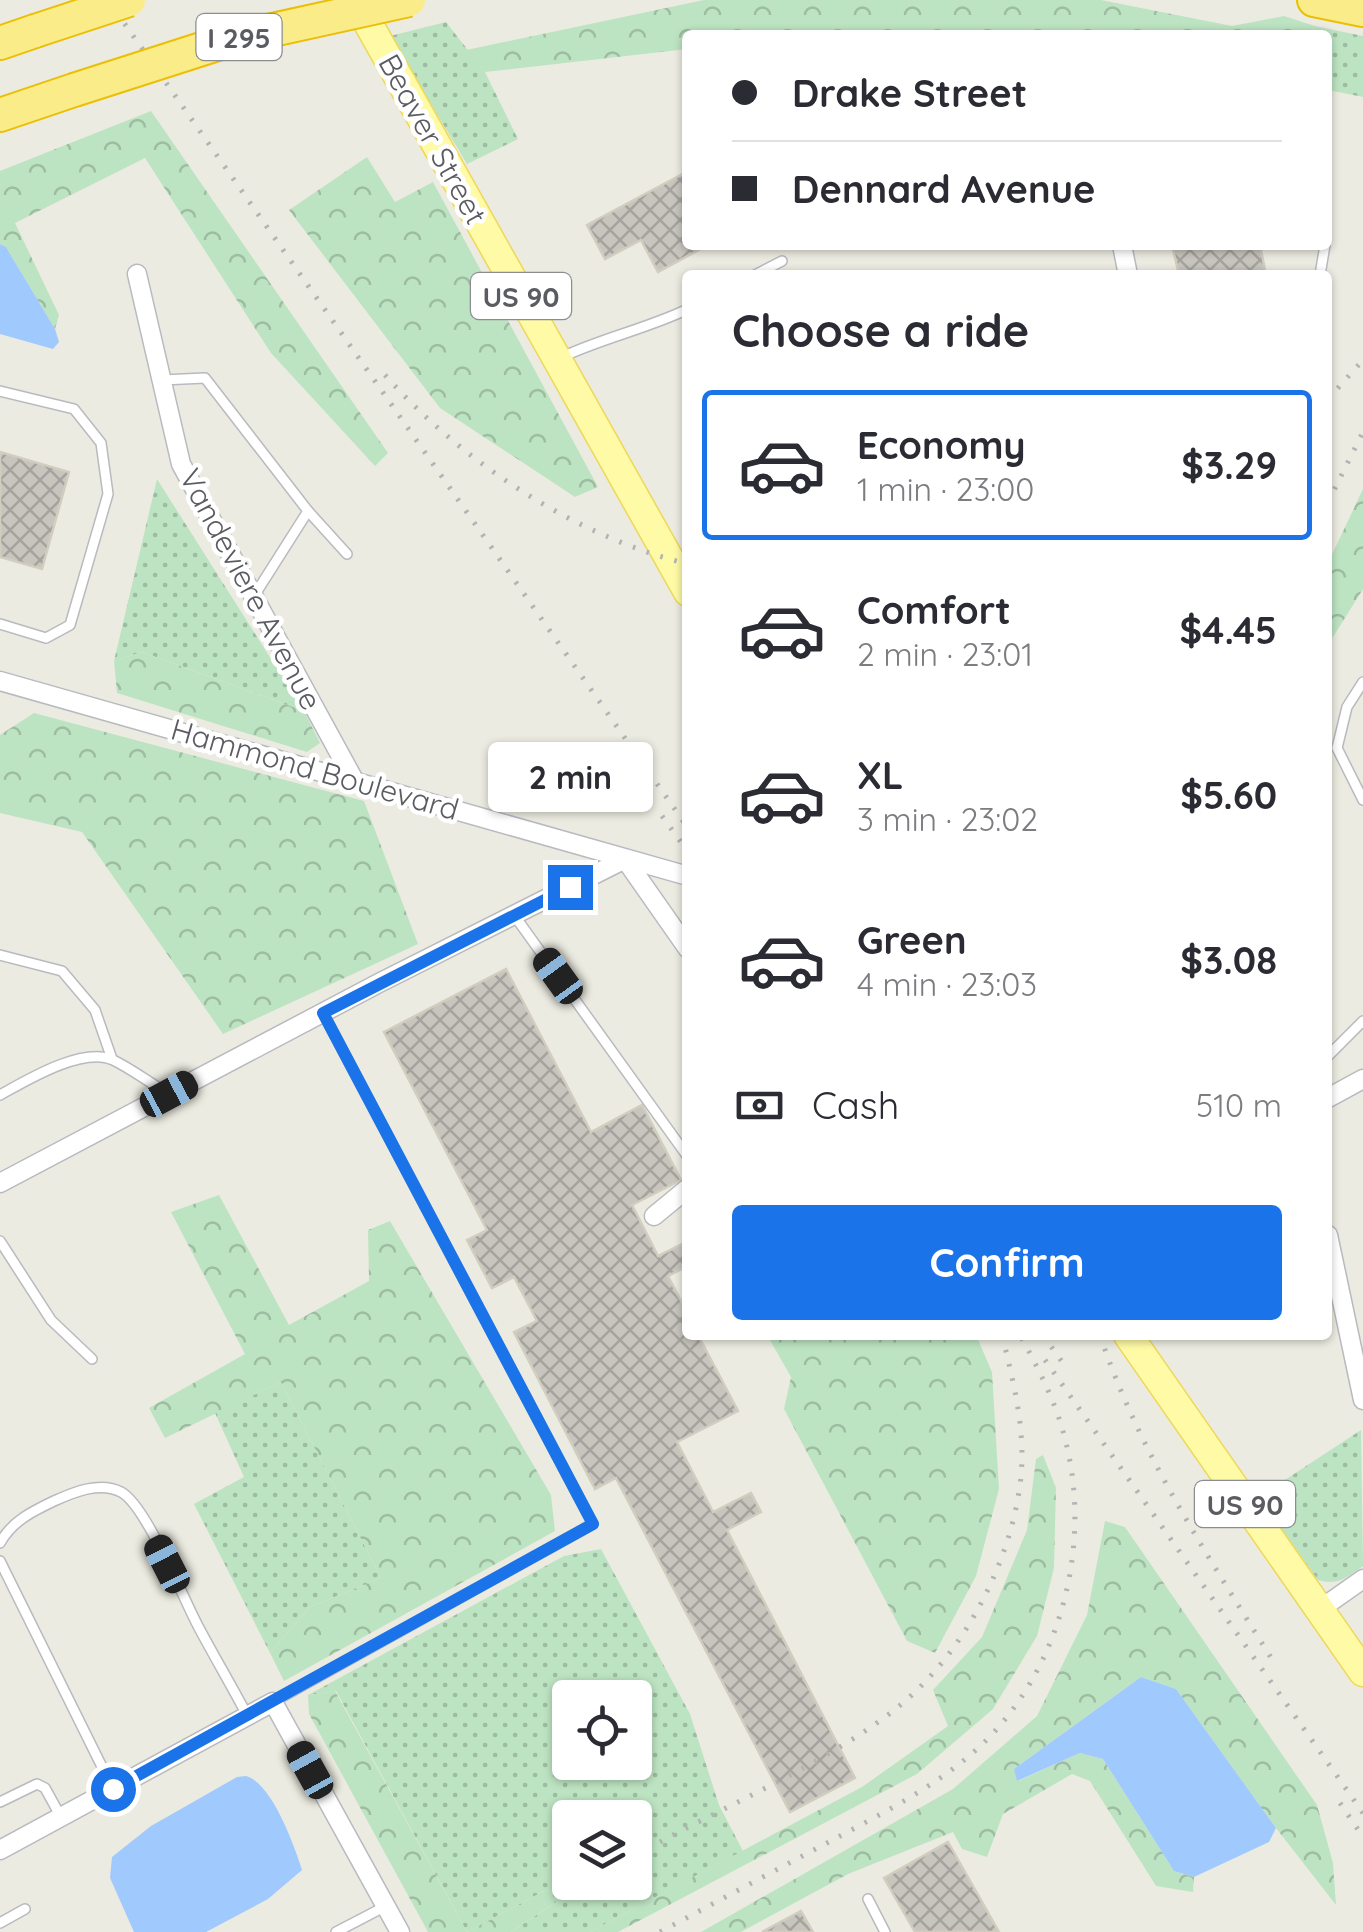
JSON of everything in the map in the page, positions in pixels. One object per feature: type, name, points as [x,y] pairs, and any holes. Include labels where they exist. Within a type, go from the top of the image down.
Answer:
[{"type":"highway","points":[[0,43],[129,0]]},
{"type":"highway","name":"I 295","points":[[0,116],[236,38],[409,0]]},
{"type":"highway","points":[[1314,0],[1363,10]]},
{"type":"main road","name":"Beaver Street","points":[[356,0],[682,581]]},
{"type":"main road","name":"US 90","points":[[1131,1340],[1363,1672]]},
{"type":"street","name":"Vandeviere Avenue","points":[[138,274],[181,464],[354,780]]},
{"type":"street","name":"Hammond Boulevard","points":[[0,681],[682,874]]},
{"type":"street","points":[[0,1183],[625,859],[682,940]]},
{"type":"street","points":[[1332,1096],[1363,1079]]},
{"type":"street","points":[[654,1216],[682,1193]]},
{"type":"street","points":[[1332,1254],[1363,1400]]},
{"type":"street","points":[[1319,1610],[1363,1579]]},
{"type":"street","points":[[0,1850],[273,1702],[400,1932]]},
{"type":"lane","points":[[765,270],[782,261]]},
{"type":"lane","points":[[556,360],[596,341],[658,324],[682,312]]},
{"type":"lane","points":[[162,380],[205,378],[308,511],[347,554]]},
{"type":"lane","points":[[0,391],[74,409],[100,443],[108,494],[70,625],[46,638],[0,624]]},
{"type":"lane","points":[[254,596],[308,511]]},
{"type":"lane","points":[[1363,682],[1347,707],[1337,748],[1363,800]]},
{"type":"lane","points":[[514,915],[682,1149]]},
{"type":"lane","points":[[0,955],[62,971],[94,1010],[112,1059]]},
{"type":"lane","points":[[273,1702],[593,1524],[323,1013]]},
{"type":"lane","points":[[1332,1052],[1363,1021]]},
{"type":"lane","points":[[0,1095],[36,1075],[91,1056],[112,1059],[169,1094]]},
{"type":"lane","points":[[0,1242],[52,1320],[92,1359]]},
{"type":"lane","points":[[0,1543],[18,1520],[72,1493],[101,1487],[130,1498],[248,1716]]},
{"type":"lane","points":[[0,1560],[113,1789]]},
{"type":"lane","points":[[0,1802],[37,1784],[45,1788],[61,1817]]},
{"type":"lane","points":[[868,1899],[885,1932]]},
{"type":"lane","points":[[336,1932],[386,1906]]},
{"type":"lane","points":[[0,1923],[26,1909]]},
{"type":"green space","points":[[704,0],[1101,0],[1232,26],[1284,16],[1315,26],[1315,30],[682,30],[682,50],[485,72],[466,50]]},
{"type":"green space","points":[[446,22],[485,72],[518,139],[467,164],[390,36]]},
{"type":"green space","points":[[1315,26],[1363,36],[1363,97],[1332,91],[1332,30],[1315,30]]},
{"type":"green space","points":[[151,111],[388,453],[375,466],[271,353],[145,158],[15,223],[59,315],[55,329],[6,247],[0,244],[0,171]]},
{"type":"green space","points":[[367,157],[395,202],[433,182],[598,487],[575,497],[440,408],[289,210]]},
{"type":"green space","points":[[157,479],[304,711],[142,652],[114,661]]},
{"type":"green space","points":[[1363,489],[1363,589],[1332,639],[1332,555]]},
{"type":"green space","points":[[142,652],[304,711],[320,743],[307,752],[117,693],[114,661]]},
{"type":"green space","points":[[34,713],[364,801],[418,944],[223,1034],[82,832],[0,813],[0,735]]},
{"type":"green space","points":[[219,1195],[289,1325],[369,1281],[368,1230],[390,1221],[551,1495],[555,1531],[284,1681],[270,1653],[310,1607],[381,1578],[281,1382],[165,1438],[149,1408],[245,1354],[171,1212]]},
{"type":"green space","points":[[770,1340],[978,1340],[992,1372],[999,1489],[976,1576],[935,1653],[907,1641],[784,1409],[791,1377]]},
{"type":"green space","points":[[281,1382],[381,1578],[310,1607],[270,1653],[194,1504],[244,1477],[215,1413]]},
{"type":"green space","points":[[1361,1430],[1363,1566],[1347,1577],[1325,1582],[1318,1580],[1259,1497]]},
{"type":"green space","points":[[1043,1455],[1056,1488],[1054,1568],[1037,1636],[993,1709],[917,1774],[618,1932],[590,1932],[862,1787],[948,1726],[933,1690],[982,1637],[1027,1530],[1036,1459]]},
{"type":"green space","points":[[1105,1521],[1125,1527],[1317,1805],[1333,1863],[1336,1905],[1176,1689],[1141,1677],[1014,1769],[1018,1781],[1080,1753],[1103,1759],[1174,1871],[1194,1877],[1193,1892],[1156,1886],[1090,1781],[1072,1774],[1003,1814],[987,1857],[962,1849],[953,1832],[848,1874],[741,1932],[701,1932],[953,1789],[1037,1716],[1087,1615]]},
{"type":"green space","points":[[601,1549],[690,1714],[719,1805],[743,1851],[652,1899],[652,1800],[552,1800],[552,1896],[548,1889],[467,1932],[336,1691],[308,1695],[564,1556]]},
{"type":"green space","points":[[335,1691],[467,1932],[428,1932],[309,1714],[308,1695]]},
{"type":"green space","points":[[548,1889],[556,1902],[511,1932],[467,1932]]},
{"type":"green space","points":[[650,1900],[590,1932],[511,1932],[556,1902]]},
{"type":"water","points":[[0,244],[6,247],[55,329],[59,342],[53,349],[0,334]]},
{"type":"water","points":[[1141,1677],[1176,1689],[1276,1828],[1269,1842],[1194,1877],[1174,1871],[1103,1759],[1080,1753],[1017,1781],[1014,1769]]},
{"type":"water","points":[[237,1777],[256,1781],[273,1802],[302,1870],[268,1899],[206,1932],[134,1932],[110,1878],[112,1857],[151,1826]]},
{"type":"building","points":[[682,174],[682,250],[699,250],[658,272],[641,240],[605,259],[587,225]]},
{"type":"building","points":[[1173,250],[1261,250],[1265,270],[1178,270]]},
{"type":"building","points":[[0,452],[69,472],[42,569],[0,557]]},
{"type":"building","points":[[506,969],[591,1132],[642,1105],[681,1180],[632,1205],[658,1256],[682,1244],[682,1269],[668,1276],[682,1303],[682,1340],[701,1340],[738,1411],[677,1442],[713,1512],[751,1493],[761,1512],[727,1530],[855,1778],[790,1812],[616,1478],[595,1489],[514,1332],[537,1321],[514,1277],[492,1288],[467,1240],[487,1230],[384,1032]]},
{"type":"building","points":[[948,1842],[999,1932],[915,1932],[884,1878]]},
{"type":"building","points":[[801,1911],[813,1932],[762,1932]]},
{"type":"railway","points":[[108,0],[682,819]]},
{"type":"railway","points":[[1332,395],[1363,360]]},
{"type":"railway","points":[[385,375],[449,437],[523,492],[603,535],[682,562]]},
{"type":"railway","points":[[1332,494],[1363,432]]},
{"type":"railway","points":[[662,816],[682,844]]},
{"type":"railway","points":[[660,1842],[814,1762],[872,1726],[921,1686],[962,1636],[1005,1547],[1020,1485],[1021,1428],[1003,1340]]},
{"type":"railway","points":[[660,1932],[917,1793],[978,1748],[1020,1699],[1055,1630],[1073,1554],[1075,1515],[1072,1476],[1061,1425],[1023,1340]]},
{"type":"railway","points":[[1047,1340],[1065,1366]]},
{"type":"railway","points":[[1102,1340],[1155,1462],[1273,1661]]},
{"type":"railway","points":[[1045,1360],[1363,1813]]},
{"type":"railway","points":[[1340,1803],[1363,1837]]},
{"type":"route","points":[[113,1789],[593,1524],[323,1013],[570,887]]}]
